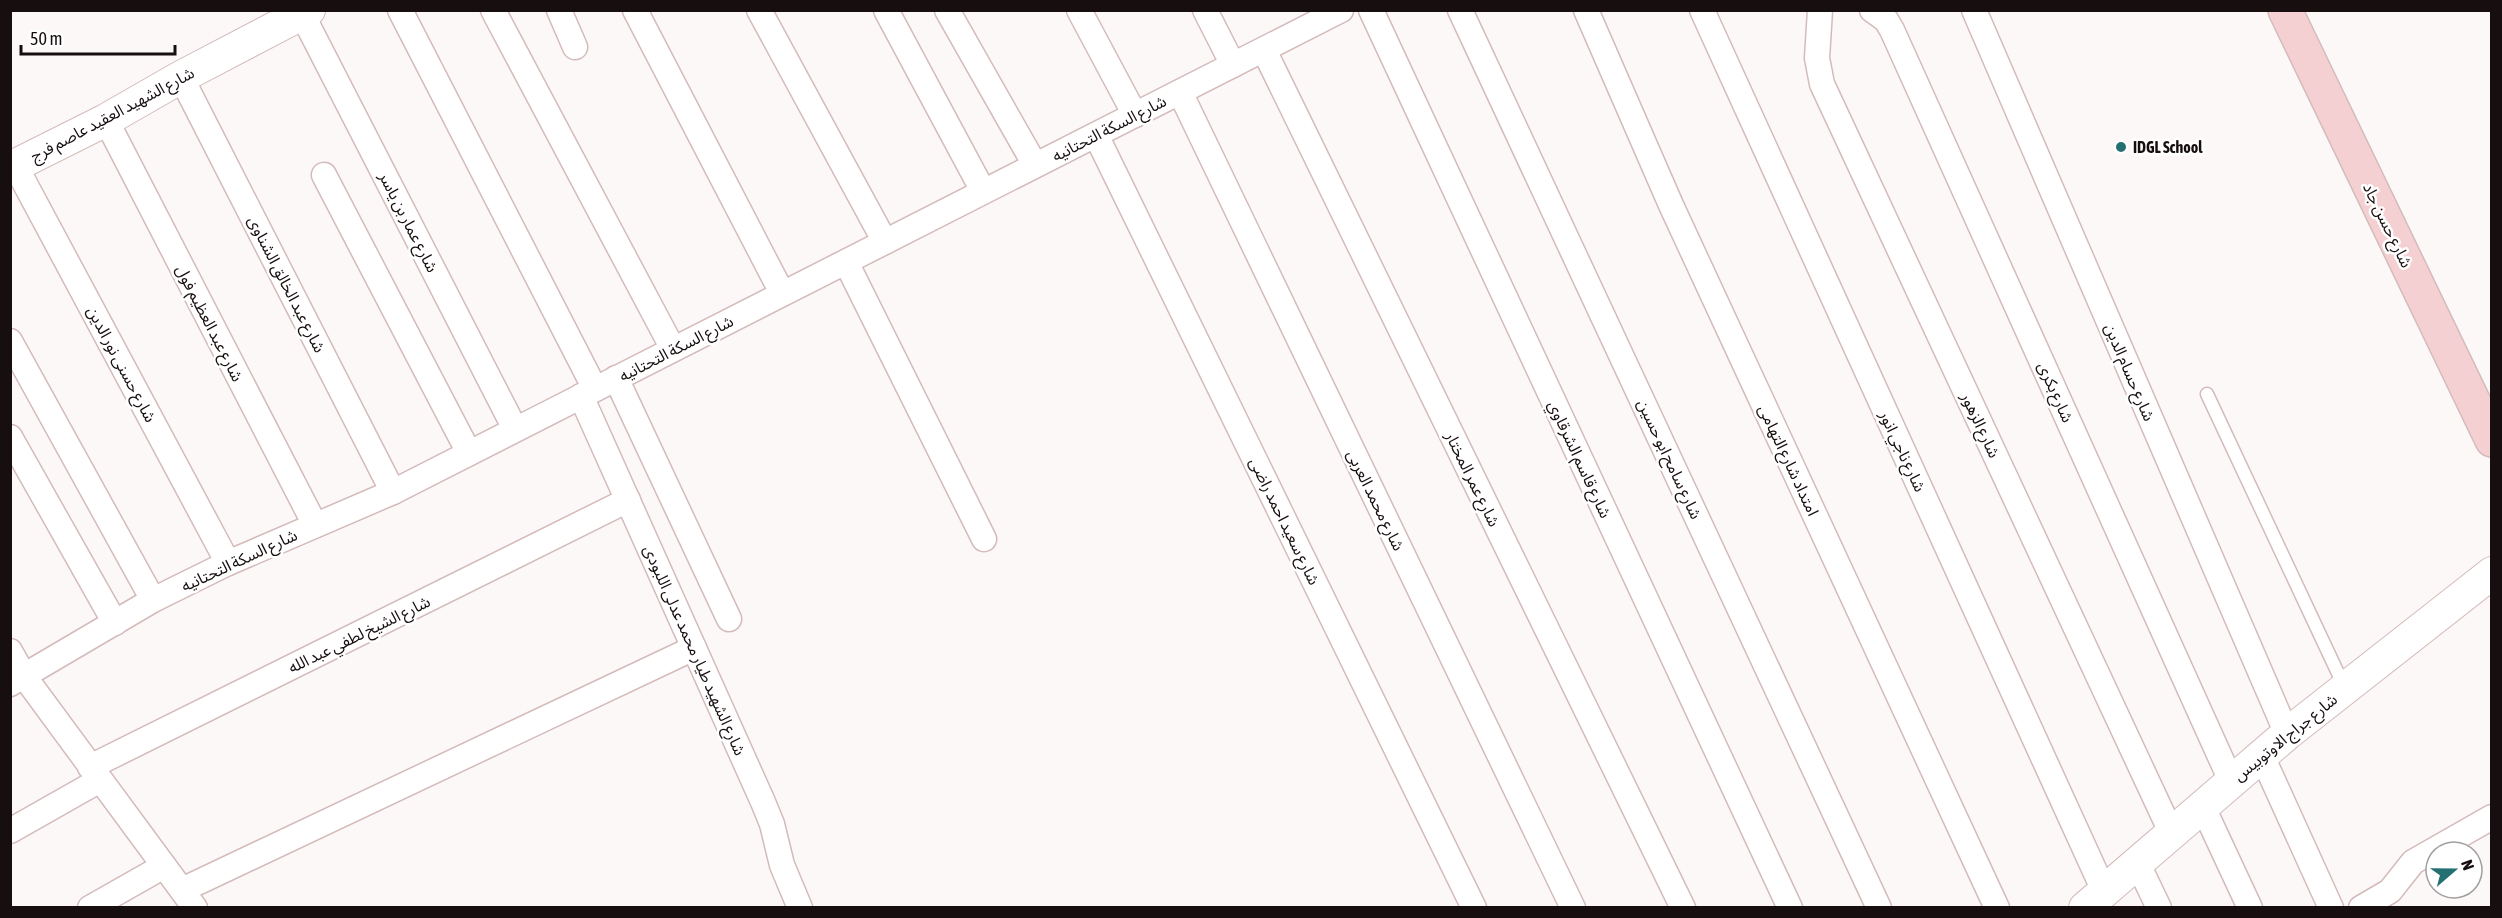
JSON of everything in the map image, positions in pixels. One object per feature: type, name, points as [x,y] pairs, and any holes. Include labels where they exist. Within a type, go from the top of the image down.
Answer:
[{"type":"main road","name":"شارع حسن جاد","points":[[2285,10],[2492,440]]},
{"type":"street","points":[[400,10],[597,388],[729,620]]},
{"type":"street","points":[[493,10],[673,349]]},
{"type":"street","points":[[559,10],[575,47]]},
{"type":"street","points":[[634,10],[782,294]]},
{"type":"street","points":[[759,10],[885,242]]},
{"type":"street","points":[[886,10],[983,191]]},
{"type":"street","points":[[947,10],[1035,165]]},
{"type":"street","points":[[1079,10],[1135,115]]},
{"type":"street","points":[[1204,10],[1233,65]]},
{"type":"street","name":"شارع قاسم الشرقاوي","points":[[1371,10],[1790,908]]},
{"type":"street","name":"شارع سامح ابو حسين","points":[[1461,10],[1879,908]]},
{"type":"street","name":"امتداد شارع التهامى","points":[[1586,10],[1671,206],[1997,908]]},
{"type":"street","name":"شارع ناجي انور","points":[[1702,10],[2094,899]]},
{"type":"street","name":"شارع بكرى","points":[[1872,10],[1886,20],[1892,30],[2231,781]]},
{"type":"street","name":"شارع حسام الدين","points":[[1974,10],[2287,734]]},
{"type":"street","name":"شارع الشهيد العقيد عاصم فرج","points":[[13,167],[106,120],[181,77],[306,12]]},
{"type":"street","name":"شارع عمار بن ياسر","points":[[306,12],[515,429]]},
{"type":"street","name":"شارع الزهور","points":[[1827,12],[1817,58],[1822,84],[2171,832]]},
{"type":"street","name":"شارع السكة التحتانيه","points":[[17,680],[153,600],[228,563],[393,492],[1264,50],[1328,13]]},
{"type":"street","name":"شارع عمر المختار","points":[[1264,50],[1683,908]]},
{"type":"street","name":"شارع عبد الخالق الشناوى","points":[[181,77],[393,492]]},
{"type":"street","name":"شارع محمد العربى","points":[[1180,92],[1573,908]]},
{"type":"street","name":"شارع عبد العظيم فول","points":[[106,120],[315,525]]},
{"type":"street","name":"شارع سعيد احمد راضى","points":[[1096,135],[1474,908]]},
{"type":"street","name":"شارع حسنى نور الدين","points":[[13,167],[228,563]]},
{"type":"street","points":[[324,175],[469,453]]},
{"type":"street","points":[[846,262],[984,539]]},
{"type":"street","points":[[10,342],[153,600]]},
{"type":"street","name":"شارع الشهيد طيار محمد عدلى اللبودى","points":[[597,388],[628,500],[766,808],[782,866],[800,908]]},
{"type":"street","points":[[10,437],[115,622]]},
{"type":"street","name":"شارع الشيخ لطفي عبد الله","points":[[10,831],[95,774],[628,500]]},
{"type":"street","name":"شارع جراج الاوتوبيس","points":[[2094,899],[2287,734],[2492,573]]},
{"type":"street","points":[[10,651],[17,680],[95,774],[188,899],[694,648]]},
{"type":"street","points":[[2262,756],[2331,908]]},
{"type":"street","points":[[2202,805],[2250,908]]},
{"type":"street","points":[[2361,908],[2390,891],[2414,862],[2492,818]]},
{"type":"street","points":[[2137,862],[2159,908]]},
{"type":"street","points":[[90,908],[164,866]]},
{"type":"lane","points":[[2206,394],[2345,688]]},
{"type":"place","name":"IDGL School","points":[[2121,147]]}]
